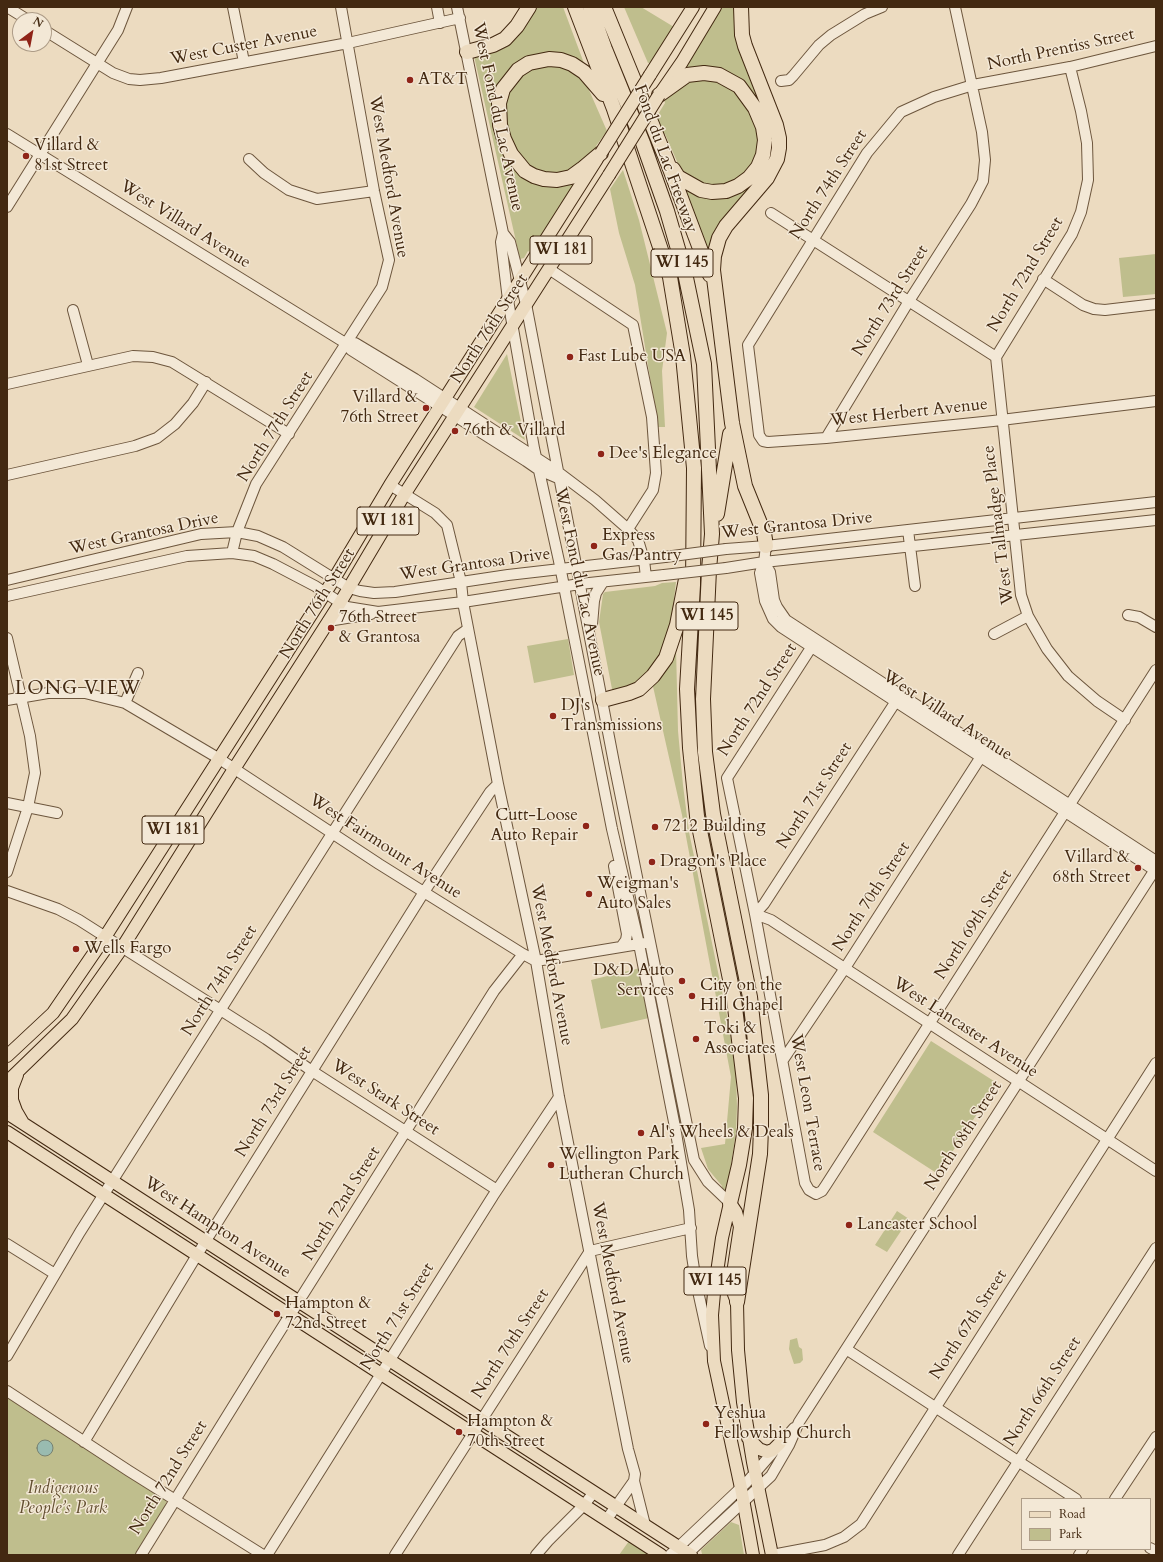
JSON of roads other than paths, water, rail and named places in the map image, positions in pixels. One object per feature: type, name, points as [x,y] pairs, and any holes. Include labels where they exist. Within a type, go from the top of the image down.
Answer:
[{"type":"highway","points":[[466,52],[493,45],[505,39],[519,24],[529,7]]},
{"type":"highway","name":"Fond du Lac Freeway","points":[[575,7],[614,109],[670,277],[683,356],[694,468],[693,585],[687,689],[690,748],[697,816],[734,999],[746,1098],[739,1166],[730,1203]]},
{"type":"highway","name":"Fond du Lac Freeway","points":[[590,7],[667,211],[685,273],[704,364],[712,534],[703,699],[705,752],[713,814],[750,997],[761,1095],[762,1128],[760,1154],[737,1302]]},
{"type":"highway","points":[[604,7],[703,254],[715,295]]},
{"type":"highway","points":[[741,7],[744,41],[776,125],[779,138],[779,148],[777,159],[767,178],[734,215],[719,238],[714,256],[713,270],[732,423],[745,486],[764,533],[766,546]]},
{"type":"highway","points":[[601,152],[582,170],[572,177],[557,180],[544,179],[525,171],[511,154],[504,139],[499,113],[499,103],[503,89],[518,70],[529,64],[539,60],[561,60],[572,64],[584,72],[594,82],[614,109]]},
{"type":"highway","points":[[659,96],[687,75],[704,73],[719,75],[739,86],[747,96],[760,120],[765,140],[763,154],[749,178],[738,186],[726,191],[712,192],[701,190],[690,185],[678,177],[667,161]]},
{"type":"highway","points":[[712,534],[722,489],[732,423]]},
{"type":"highway","points":[[603,700],[639,689],[653,676],[666,658],[677,626],[693,537]]},
{"type":"main road","name":"North 76th Street","points":[[7,1056],[53,1013],[105,937],[218,758],[334,579],[390,485],[693,7]]},
{"type":"main road","name":"North 76th Street","points":[[7,1082],[72,1019],[122,948],[349,588],[404,495],[716,7]]},
{"type":"main road","points":[[21,1070],[13,1082],[11,1093],[14,1106],[23,1124]]},
{"type":"main road","name":"West Hampton Avenue","points":[[7,1113],[645,1525],[683,1553]]},
{"type":"main road","name":"West Hampton Avenue","points":[[7,1132],[661,1555]]},
{"type":"main road","points":[[730,1203],[736,1212],[740,1227],[732,1280],[733,1296],[737,1302]]},
{"type":"main road","name":"West Fond du Lac Avenue","points":[[730,1203],[721,1245],[714,1293],[712,1315],[714,1361],[741,1488],[753,1555]]},
{"type":"main road","name":"WI 145","points":[[737,1302],[740,1374],[748,1438],[772,1555]]},
{"type":"main road","points":[[748,1438],[759,1449],[767,1452],[773,1450],[780,1443]]},
{"type":"street","points":[[7,207],[118,30],[127,7]]},
{"type":"street","points":[[233,7],[244,62]]},
{"type":"street","name":"West Medford Avenue","points":[[340,7],[348,43],[374,191],[389,260],[382,287],[346,344]]},
{"type":"street","points":[[437,7],[440,23]]},
{"type":"street","name":"West Fond du Lac Avenue","points":[[457,7],[504,233],[510,242],[526,304],[563,477],[577,568],[592,647],[694,1160],[708,1182],[730,1203]]},
{"type":"street","points":[[781,81],[789,80],[819,45],[863,10],[882,7]]},
{"type":"street","points":[[955,7],[973,85]]},
{"type":"street","name":"West Custer Avenue","points":[[52,35],[113,73],[129,79],[140,80],[161,78],[348,43],[460,18]]},
{"type":"street","name":"North Prentiss Street","points":[[973,85],[1070,67],[1156,46]]},
{"type":"street","name":"North 72nd Street","points":[[996,357],[1072,234],[1081,212],[1088,180],[1087,143],[1070,67]]},
{"type":"street","name":"North 73rd Street","points":[[826,438],[909,301],[972,204],[983,181],[985,160],[982,132],[973,85]]},
{"type":"street","name":"North 74th Street","points":[[748,345],[812,239],[867,153],[901,112],[934,97],[973,85]]},
{"type":"street","name":"West Villard Avenue","points":[[7,134],[346,344],[355,343],[457,412],[536,458],[595,500],[628,529],[638,540],[644,560],[646,577]]},
{"type":"street","points":[[249,159],[264,174],[289,190],[318,199],[374,191]]},
{"type":"street","points":[[771,213],[996,357]]},
{"type":"street","name":"West Fond du Lac Avenue","points":[[504,233],[501,242],[508,300],[514,324],[536,458],[561,569],[563,587],[617,849],[639,944],[678,1140],[686,1186],[691,1228],[692,1256],[696,1281],[714,1361]]},
{"type":"street","points":[[549,269],[633,325],[652,418],[656,472],[651,494],[628,529]]},
{"type":"street","points":[[1043,279],[1083,305],[1094,309],[1105,310],[1156,304]]},
{"type":"street","points":[[74,310],[88,365]]},
{"type":"street","name":"North 77th Street","points":[[232,553],[237,532],[256,484],[346,344]]},
{"type":"street","name":"West Herbert Avenue","points":[[748,345],[759,435],[763,441],[768,442],[826,438],[1003,420],[1156,401]]},
{"type":"street","points":[[7,384],[133,356],[153,356],[172,362],[289,434]]},
{"type":"street","name":"West Tallmadge Place","points":[[996,357],[1021,595],[1028,616],[1047,649],[1068,676],[1097,701],[1125,720]]},
{"type":"street","points":[[7,474],[135,446],[157,438],[175,424],[193,403],[206,382]]},
{"type":"street","name":"West Villard Avenue","points":[[457,412],[539,470],[563,477]]},
{"type":"street","name":"West Medford Avenue","points":[[390,485],[404,495],[436,513],[447,525],[461,582],[463,602],[498,784],[536,961],[558,1097],[590,1250],[634,1474],[634,1481],[645,1525]]},
{"type":"street","name":"West Grantosa Drive","points":[[7,580],[201,534],[237,532],[258,536],[283,547],[349,588],[374,594],[508,575],[577,568],[726,549],[766,546],[1156,502]]},
{"type":"street","name":"West Grantosa Drive","points":[[7,596],[187,556],[232,553],[254,556],[274,564],[346,606],[355,609],[378,612],[463,602],[580,584],[664,576],[764,562],[1156,520]]},
{"type":"street","points":[[908,530],[915,586]]},
{"type":"street","name":"West Villard Avenue","points":[[766,546],[764,562],[760,573],[765,601],[773,619],[781,627],[813,643],[1068,808],[1156,867]]},
{"type":"street","points":[[592,647],[592,612],[596,593],[603,582]]},
{"type":"street","points":[[395,592],[398,610]]},
{"type":"street","points":[[328,621],[378,612]]},
{"type":"street","points":[[1128,615],[1139,616],[1156,628]]},
{"type":"street","points":[[994,634],[1028,616]]},
{"type":"street","name":"North 74th Street","points":[[7,1356],[112,1181],[333,832],[458,636],[468,629]]},
{"type":"street","points":[[7,638],[30,736],[35,773],[28,807],[7,872]]},
{"type":"street","name":"North 72nd Street","points":[[727,778],[813,643]]},
{"type":"street","name":"North 69th Street","points":[[816,1194],[822,1191],[826,1185],[1156,670]]},
{"type":"street","points":[[125,703],[138,673]]},
{"type":"street","name":"West Fairmount Avenue","points":[[7,700],[48,692],[85,693],[125,703],[218,758],[424,892],[536,961]]},
{"type":"street","name":"North 71st Street","points":[[755,914],[764,904],[898,698]]},
{"type":"street","points":[[589,713],[595,705],[603,700]]},
{"type":"street","name":"North 70th Street","points":[[783,1060],[845,968],[983,754]]},
{"type":"street","name":"West Leon Terrace","points":[[727,778],[755,914],[805,1183],[810,1190],[816,1194]]},
{"type":"street","name":"North 73rd Street","points":[[84,1442],[205,1242],[424,892],[490,792],[498,784]]},
{"type":"street","points":[[7,803],[57,813]]},
{"type":"street","points":[[617,849],[613,859],[627,934],[626,940],[621,947]]},
{"type":"street","name":"North 68th Street","points":[[683,1553],[758,1489],[771,1476],[789,1445],[799,1422],[1156,867]]},
{"type":"street","name":"West Stark Street","points":[[7,891],[58,909],[79,920],[221,1010],[312,1071],[497,1190]]},
{"type":"street","name":"West Lancaster Avenue","points":[[755,914],[770,920],[845,968],[1156,1171]]},
{"type":"street","points":[[536,961],[650,942]]},
{"type":"street","name":"North 72nd Street","points":[[141,1555],[174,1500],[494,991],[523,954]]},
{"type":"street","name":"North 67th Street","points":[[772,1555],[825,1545],[844,1537],[861,1524],[1156,1063]]},
{"type":"street","name":"North 71st Street","points":[[267,1555],[497,1190],[558,1097]]},
{"type":"street","points":[[590,1250],[691,1228]]},
{"type":"street","points":[[7,1244],[55,1274]]},
{"type":"street","name":"North 66th Street","points":[[958,1555],[1156,1248]]},
{"type":"street","name":"North 70th Street","points":[[395,1555],[590,1250]]},
{"type":"street","points":[[846,1349],[1074,1498]]},
{"type":"street","points":[[7,1391],[174,1500],[263,1555]]},
{"type":"street","name":"North 68th Street","points":[[683,1553],[799,1422]]},
{"type":"street","points":[[1117,1498],[1156,1437]]},
{"type":"street","points":[[607,1519],[634,1481]]},
{"type":"street","points":[[536,1555],[584,1505],[594,1492]]},
{"type":"water","points":[[42,1440],[48,1440],[53,1445],[51,1454],[48,1456],[42,1456],[37,1451],[37,1445]]},
{"type":"place","name":"AT&T","points":[[410,80]]},
{"type":"place","name":"Villard & 81st Street","points":[[26,156]]},
{"type":"place","name":"Fast Lube USA","points":[[570,357]]},
{"type":"place","name":"Villard & 76th Street","points":[[426,408]]},
{"type":"place","name":"76th & Villard","points":[[455,431]]},
{"type":"place","name":"Dee's Elegance","points":[[601,454]]},
{"type":"place","name":"Express Gas/Pantry","points":[[594,546]]},
{"type":"place","name":"76th Street & Grantosa","points":[[331,628]]},
{"type":"place","name":"DJ's Transmissions","points":[[553,716]]},
{"type":"place","name":"Cutt-Loose Auto Repair","points":[[586,826]]},
{"type":"place","name":"7212 Building","points":[[655,827]]},
{"type":"place","name":"Dragon's Place","points":[[652,862]]},
{"type":"place","name":"Villard & 68th Street","points":[[1138,868]]},
{"type":"place","name":"Weigman's Auto Sales","points":[[589,894]]},
{"type":"place","name":"Wells Fargo","points":[[76,949]]},
{"type":"place","name":"D&D Auto Services","points":[[682,981]]},
{"type":"place","name":"City on the Hill Chapel","points":[[692,996]]},
{"type":"place","name":"Toki & Associates","points":[[696,1039]]},
{"type":"place","name":"Al's Wheels & Deals","points":[[641,1133]]},
{"type":"place","name":"Wellington Park Lutheran Church","points":[[551,1165]]},
{"type":"place","name":"Lancaster School","points":[[849,1225]]},
{"type":"place","name":"Hampton & 72nd Street","points":[[277,1314]]},
{"type":"place","name":"Yeshua Fellowship Church","points":[[706,1424]]},
{"type":"place","name":"Hampton & 70th Street","points":[[459,1432]]},
{"type":"district","name":"LONG VIEW","points":[[78,690]]},
{"type":"park label","name":"Indigenous People’s Park","points":[[63,1499]]}]
